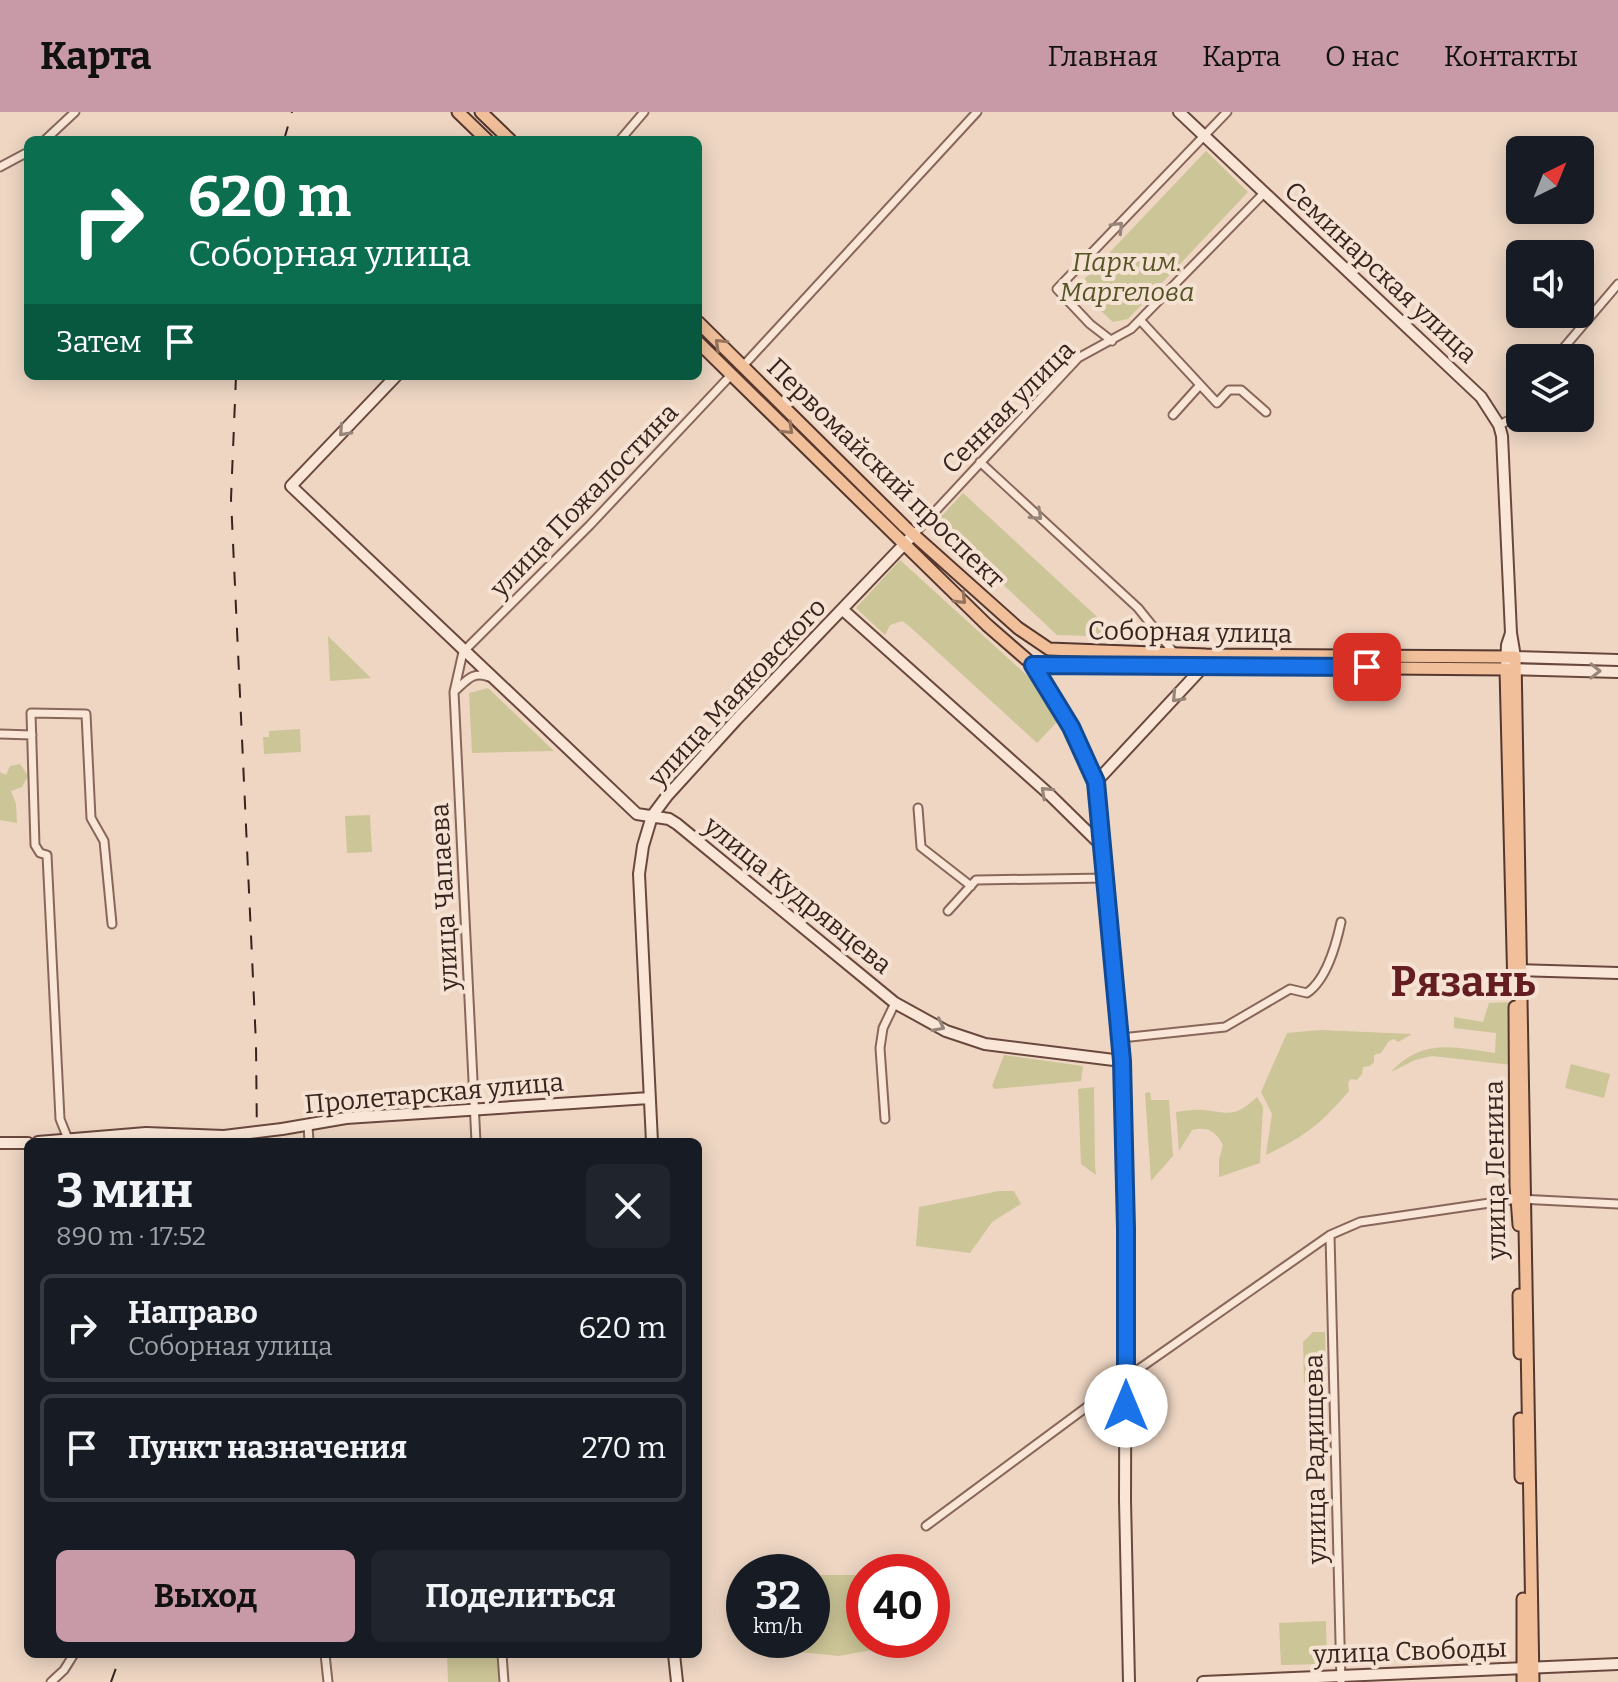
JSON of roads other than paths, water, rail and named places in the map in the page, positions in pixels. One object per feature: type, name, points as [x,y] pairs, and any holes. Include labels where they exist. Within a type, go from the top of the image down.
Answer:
[{"type":"main road","points":[[458,112],[483,136]]},
{"type":"main road","points":[[481,112],[506,136]]},
{"type":"main road","name":"Первомайский проспект","points":[[702,326],[914,534],[1018,628],[1049,649]]},
{"type":"main road","name":"Первомайский проспект","points":[[702,346],[987,625],[1033,665]]},
{"type":"main road","name":"Соборная улица","points":[[1049,649],[1511,663]]},
{"type":"main road","name":"Соборная улица","points":[[1033,665],[1511,663]]},
{"type":"main road","name":"улица Ленина","points":[[1511,663],[1528,1669],[1533,1682]]},
{"type":"main road","name":"улица Ленина","points":[[1523,1682],[1528,1669]]},
{"type":"street","points":[[49,136],[75,112]]},
{"type":"street","points":[[623,136],[644,112]]},
{"type":"street","points":[[743,366],[977,112]]},
{"type":"street","name":"Семинарская улица","points":[[1179,112],[1481,397],[1499,425],[1503,449],[1511,663]]},
{"type":"street","points":[[1112,341],[1090,324],[1057,289],[1227,112]]},
{"type":"street","points":[[0,167],[24,154]]},
{"type":"street","name":"Сенная улица","points":[[914,534],[1078,358],[1112,341],[1140,320],[1265,192]]},
{"type":"street","points":[[1567,344],[1618,284]]},
{"type":"street","points":[[1140,320],[1217,403],[1229,390],[1241,390],[1266,412]]},
{"type":"street","name":"улица Пожалостина","points":[[463,652],[590,525],[732,374]]},
{"type":"street","name":"улица Кудрявцева","points":[[392,380],[291,486],[478,666],[637,814],[669,819],[677,824],[895,1003],[946,1031],[985,1044],[1122,1061]]},
{"type":"street","points":[[1173,415],[1200,385]]},
{"type":"street","points":[[1499,425],[1506,422]]},
{"type":"street","points":[[980,462],[1138,608],[1176,654]]},
{"type":"street","name":"улица Маяковского","points":[[652,1138],[639,874],[652,816],[736,720],[914,534]]},
{"type":"street","points":[[843,610],[1050,795],[1102,846]]},
{"type":"street","name":"улица Чапаева","points":[[463,652],[454,692],[476,1138]]},
{"type":"street","name":"Соборная улица","points":[[1511,663],[1618,660]]},
{"type":"street","name":"Соборная улица","points":[[1511,663],[1618,672]]},
{"type":"street","points":[[458,673],[469,664],[478,666]]},
{"type":"street","points":[[1033,665],[1071,727],[1096,782],[1106,878],[1121,1038],[1126,1167],[1125,1509],[1129,1682]]},
{"type":"street","points":[[1096,782],[1204,666]]},
{"type":"street","points":[[454,692],[475,675],[491,678]]},
{"type":"street","points":[[68,1138],[60,1119],[47,855],[40,853],[35,845],[31,713],[86,714],[91,818],[104,841],[112,924]]},
{"type":"street","points":[[0,734],[32,735]]},
{"type":"street","points":[[918,808],[921,847],[971,886]]},
{"type":"street","points":[[948,911],[976,880],[1106,878]]},
{"type":"street","points":[[1121,1038],[1225,1027],[1290,989],[1307,993],[1315,987],[1337,943],[1341,922]]},
{"type":"street","points":[[1517,970],[1618,973]]},
{"type":"street","points":[[885,1119],[880,1048],[883,1028],[895,1003]]},
{"type":"street","name":"Пролетарская улица","points":[[81,1138],[146,1133],[187,1138],[224,1136],[346,1118],[649,1098]]},
{"type":"street","points":[[308,1125],[309,1138]]},
{"type":"street","points":[[0,1143],[24,1143]]},
{"type":"street","points":[[926,1526],[1126,1378],[1330,1235],[1360,1222],[1522,1199],[1618,1204]]},
{"type":"street","name":"улица Радищева","points":[[1330,1235],[1341,1679]]},
{"type":"street","points":[[51,1682],[72,1658]]},
{"type":"street","points":[[325,1658],[328,1682]]},
{"type":"street","points":[[502,1658],[504,1682]]},
{"type":"street","points":[[674,1658],[677,1682]]},
{"type":"street","name":"улица Свободы","points":[[1203,1682],[1341,1679],[1618,1664]]},
{"type":"railway","points":[[285,136],[292,112]]},
{"type":"railway","points":[[236,380],[231,499],[256,1044],[257,1138]]},
{"type":"railway","points":[[111,1682],[120,1658]]},
{"type":"district","name":"Рязань","points":[[1463,981]]},
{"type":"park label","name":"Парк им. Маргелова","points":[[1127,277]]}]
